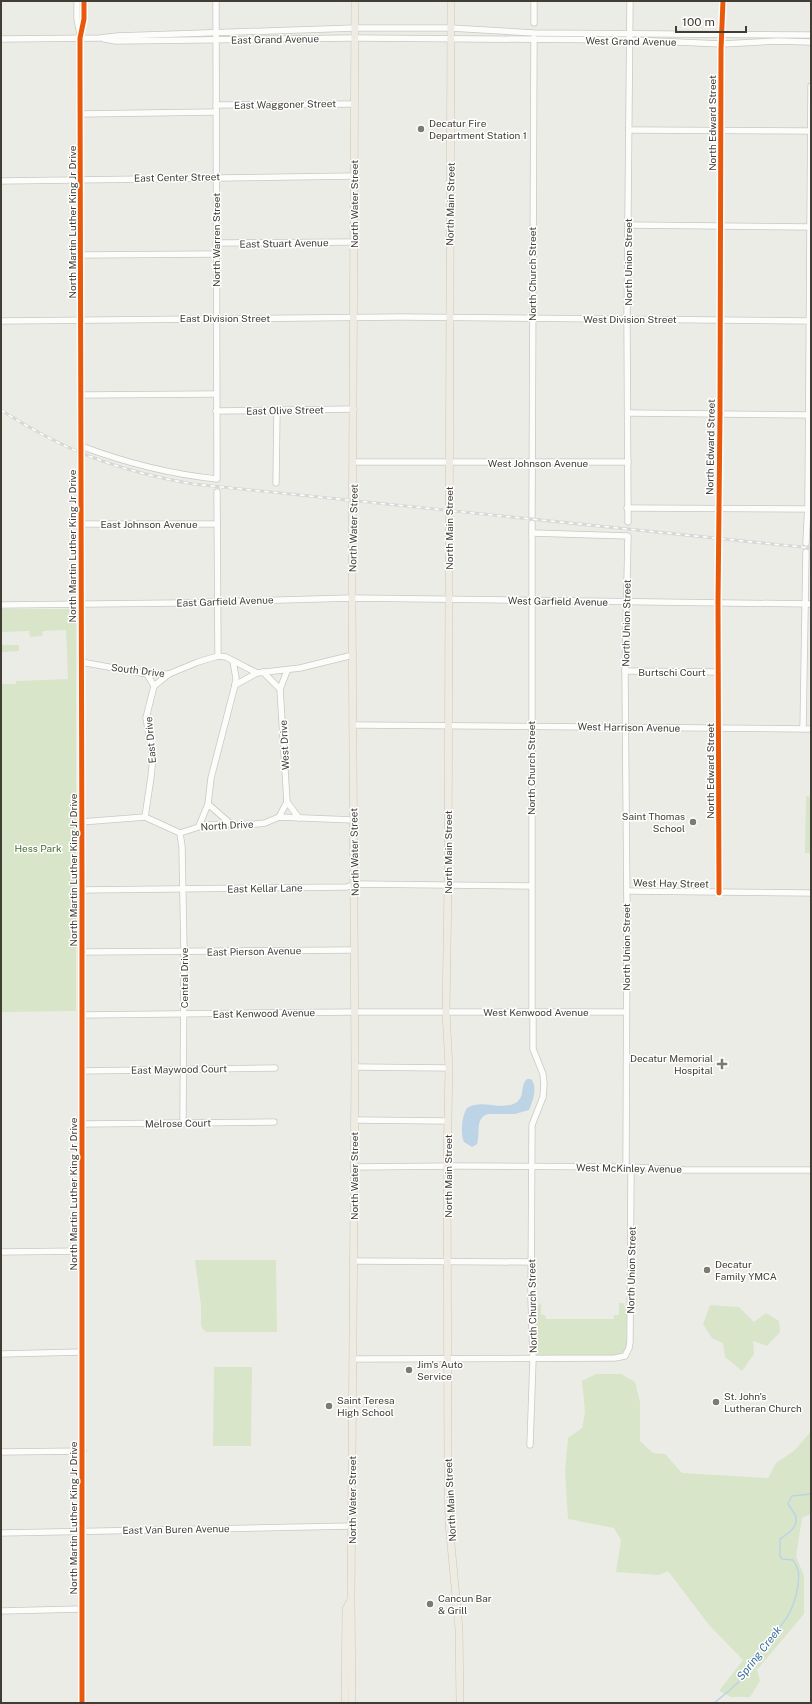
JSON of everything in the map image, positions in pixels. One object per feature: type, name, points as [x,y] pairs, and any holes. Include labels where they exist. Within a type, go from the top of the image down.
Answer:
[{"type":"main road","name":"North Water Street","points":[[352,1703],[351,1599],[355,884],[353,820],[354,725],[352,598],[354,462],[353,242],[355,1]]},
{"type":"main road","name":"North Main Street","points":[[451,1],[448,885],[446,1012],[449,1068],[447,1166],[448,1493],[459,1629],[460,1703]]},
{"type":"main road","points":[[345,1703],[346,1609],[351,1599]]},
{"type":"main road","points":[[460,1690],[465,1703]]},
{"type":"street","name":"North Martin Luther King Jr Drive","points":[[76,1],[80,38],[81,254],[82,1703]]},
{"type":"street","name":"North Martin Luther King Jr Drive","points":[[80,38],[84,18],[84,1]]},
{"type":"street","name":"North Warren Street","points":[[81,446],[109,457],[146,468],[183,475],[217,479],[216,1]]},
{"type":"street","points":[[534,1],[534,23]]},
{"type":"street","name":"North Union Street","points":[[628,522],[627,319],[630,1]]},
{"type":"street","name":"North Edward Street","points":[[719,893],[719,320],[723,1]]},
{"type":"street","name":"East Grand Avenue","points":[[1,39],[100,38],[118,36],[355,28],[451,28]]},
{"type":"street","name":"West Grand Avenue","points":[[451,28],[534,36]]},
{"type":"street","name":"West Grand Avenue","points":[[451,39],[534,36],[630,37],[811,35]]},
{"type":"street","name":"North Church Street","points":[[532,516],[534,36]]},
{"type":"street","name":"West Grand Avenue","points":[[630,37],[722,44],[778,41],[811,42]]},
{"type":"street","name":"East Grand Avenue","points":[[100,38],[116,41],[354,38],[451,39]]},
{"type":"street","points":[[806,543],[809,509],[811,86]]},
{"type":"street","name":"East Waggoner Street","points":[[216,105],[354,104]]},
{"type":"street","points":[[80,114],[216,112]]},
{"type":"street","points":[[628,130],[811,132]]},
{"type":"street","name":"East Center Street","points":[[1,181],[80,178],[354,176]]},
{"type":"street","points":[[628,225],[811,227]]},
{"type":"street","name":"East Stuart Avenue","points":[[216,243],[353,242]]},
{"type":"street","points":[[81,254],[216,254]]},
{"type":"street","name":"West Division Street","points":[[449,317],[810,321]]},
{"type":"street","name":"East Division Street","points":[[1,321],[449,317]]},
{"type":"street","points":[[81,395],[216,394]]},
{"type":"street","name":"East Olive Street","points":[[216,411],[354,409]]},
{"type":"street","points":[[276,483],[277,410]]},
{"type":"street","points":[[628,413],[810,415]]},
{"type":"street","points":[[354,462],[449,462]]},
{"type":"street","name":"West Johnson Avenue","points":[[449,462],[628,462]]},
{"type":"street","points":[[217,492],[218,656],[260,673],[280,688]]},
{"type":"street","points":[[627,508],[809,509]]},
{"type":"street","name":"North Church Street","points":[[530,1445],[533,1359],[531,1262],[533,1122],[544,1097],[543,1074],[533,1049],[532,1012],[532,523]]},
{"type":"street","name":"East Johnson Avenue","points":[[81,524],[217,524]]},
{"type":"street","name":"North Union Street","points":[[532,533],[628,536],[625,672],[629,1348],[625,1356],[615,1358],[533,1359]]},
{"type":"street","points":[[803,729],[808,604],[806,552]]},
{"type":"street","name":"East Garfield Avenue","points":[[1,605],[352,598],[449,600]]},
{"type":"street","name":"West Garfield Avenue","points":[[449,600],[808,604]]},
{"type":"street","points":[[235,685],[260,673],[287,670],[353,655]]},
{"type":"street","name":"South Drive","points":[[81,662],[147,674],[168,674],[218,656]]},
{"type":"street","points":[[199,826],[208,804],[211,778],[235,685],[236,678],[233,661]]},
{"type":"street","name":"West Drive","points":[[287,670],[280,688],[287,802]]},
{"type":"street","name":"Burtschi Court","points":[[625,672],[718,672]]},
{"type":"street","points":[[147,674],[154,686],[168,674]]},
{"type":"street","name":"East Drive","points":[[145,817],[151,778],[152,757],[146,718],[154,686]]},
{"type":"street","name":"West Harrison Avenue","points":[[354,725],[626,726],[811,729]]},
{"type":"street","points":[[279,817],[287,802],[299,818]]},
{"type":"street","points":[[208,804],[232,825]]},
{"type":"street","points":[[81,822],[145,817],[180,833]]},
{"type":"street","name":"North Drive","points":[[180,833],[199,826],[265,823],[279,817],[353,820]]},
{"type":"street","name":"Central Drive","points":[[180,833],[182,847],[184,951],[182,1069],[183,1122]]},
{"type":"street","name":"East Kellar Lane","points":[[82,890],[347,887],[355,884],[531,886]]},
{"type":"street","name":"West Hay Street","points":[[626,891],[811,893]]},
{"type":"street","name":"East Pierson Avenue","points":[[82,952],[354,950]]},
{"type":"street","name":"East Kenwood Avenue","points":[[82,1015],[446,1012]]},
{"type":"street","name":"West Kenwood Avenue","points":[[446,1012],[626,1012]]},
{"type":"street","points":[[355,1067],[449,1068]]},
{"type":"street","name":"East Maywood Court","points":[[82,1071],[275,1068]]},
{"type":"street","points":[[354,1120],[448,1121]]},
{"type":"street","name":"Melrose Court","points":[[82,1124],[274,1122]]},
{"type":"street","name":"West McKinley Avenue","points":[[354,1167],[628,1167],[685,1170],[811,1170]]},
{"type":"street","points":[[1,1252],[82,1251]]},
{"type":"street","points":[[353,1261],[531,1262]]},
{"type":"street","points":[[1,1354],[82,1352]]},
{"type":"street","points":[[353,1359],[533,1359]]},
{"type":"street","points":[[1,1452],[83,1451]]},
{"type":"street","name":"East Van Buren Avenue","points":[[1,1533],[352,1526]]},
{"type":"street","points":[[1,1611],[81,1609]]},
{"type":"green space","name":"Hess Park","points":[[1,609],[76,609],[76,1011],[1,1012],[1,684],[16,684],[16,681],[68,679],[66,630],[43,631],[42,636],[30,637],[29,631],[1,632]]},
{"type":"green space","points":[[1,645],[19,645],[19,651],[2,652],[1,656]]},
{"type":"green space","points":[[806,796],[811,797],[811,853],[805,853]]},
{"type":"green space","points":[[195,1260],[276,1260],[277,1332],[206,1332],[201,1325],[201,1305]]},
{"type":"green space","points":[[541,1303],[541,1315],[545,1315],[546,1319],[614,1319],[614,1315],[619,1315],[619,1303],[623,1303],[627,1310],[626,1349],[619,1355],[538,1356],[536,1354],[535,1308]]},
{"type":"green space","points":[[710,1305],[739,1307],[754,1322],[766,1313],[779,1321],[780,1332],[767,1346],[753,1341],[754,1354],[742,1371],[725,1357],[723,1343],[712,1338],[703,1324]]},
{"type":"green space","points":[[214,1367],[252,1367],[251,1446],[213,1446]]},
{"type":"green space","points":[[596,1374],[621,1374],[635,1382],[640,1402],[640,1441],[653,1453],[665,1454],[682,1473],[768,1478],[776,1463],[795,1450],[811,1431],[811,1514],[802,1518],[796,1556],[804,1576],[804,1614],[757,1670],[760,1681],[750,1697],[731,1697],[719,1691],[743,1660],[709,1625],[668,1571],[659,1575],[616,1572],[621,1540],[614,1528],[568,1519],[565,1471],[568,1438],[582,1428],[585,1412],[582,1381]]},
{"type":"water","points":[[527,1079],[531,1079],[534,1086],[533,1098],[529,1110],[515,1114],[488,1114],[481,1119],[479,1123],[477,1144],[472,1147],[464,1142],[462,1125],[467,1108],[479,1104],[511,1105],[517,1102],[521,1097],[525,1081]]},
{"type":"waterway","name":"Spring Creek","points":[[714,1703],[734,1687],[744,1676],[758,1653],[789,1615],[799,1579],[797,1566],[793,1560],[782,1559],[780,1556],[780,1539],[794,1527],[796,1521],[796,1517],[788,1503],[792,1496],[811,1494]]},
{"type":"railway","points":[[1,410],[47,437],[93,458],[141,473],[193,484],[811,548]]},
{"type":"cycle path","points":[[82,1703],[80,38],[84,19],[84,1]]},
{"type":"cycle path","points":[[719,893],[718,602],[721,49],[723,1]]},
{"type":"place","name":"Decatur Fire Department Station 1","points":[[421,129]]},
{"type":"place","name":"Saint Thomas School","points":[[693,822]]},
{"type":"place","name":"Decatur Memorial Hospital","points":[[722,1064]]},
{"type":"place","name":"Decatur Family YMCA","points":[[707,1270]]},
{"type":"place","name":"Jim's Auto Service","points":[[409,1370]]},
{"type":"place","name":"St. John's Lutheran Church","points":[[716,1402]]},
{"type":"place","name":"Saint Teresa High School","points":[[329,1406]]},
{"type":"place","name":"Cancun Bar & Grill","points":[[430,1604]]}]
